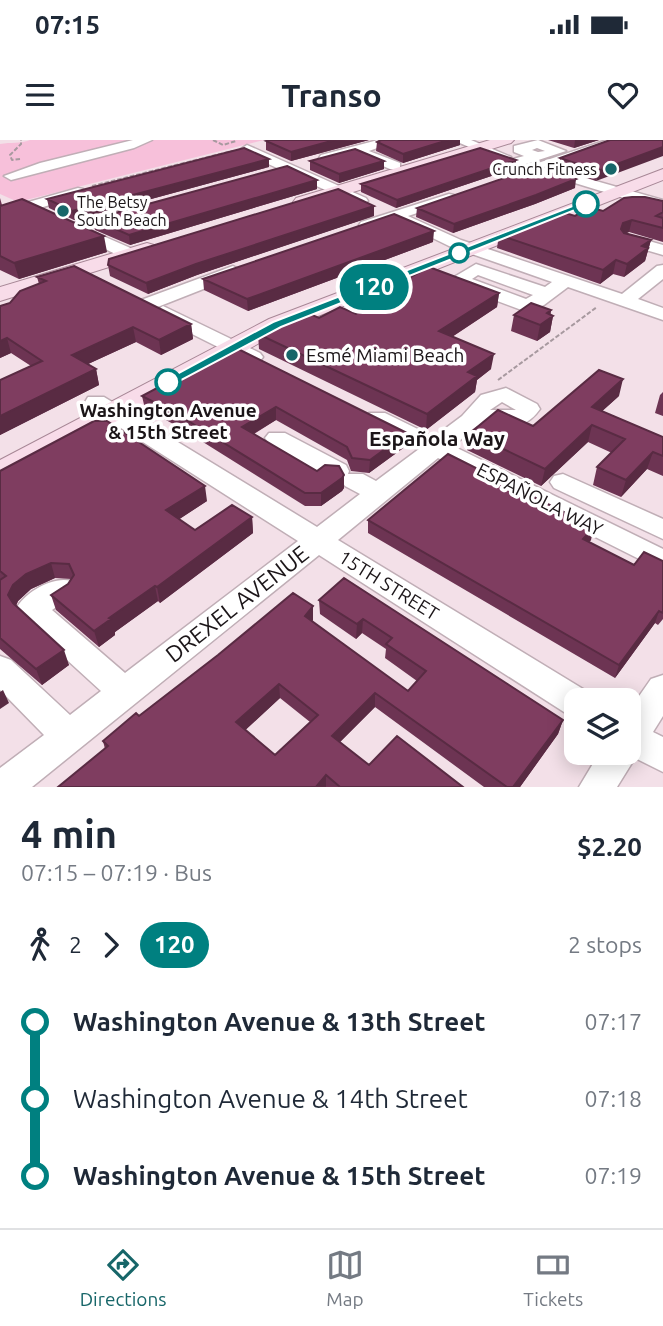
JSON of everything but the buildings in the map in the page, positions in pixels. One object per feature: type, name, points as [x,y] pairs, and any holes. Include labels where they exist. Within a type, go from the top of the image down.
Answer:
[{"type":"main road","points":[[283,208],[339,191],[468,142],[506,140]]},
{"type":"main road","points":[[607,191],[663,164]]},
{"type":"main road","points":[[0,472],[104,407],[225,343],[296,317],[463,246],[607,191],[663,174]]},
{"type":"main road","points":[[0,294],[161,245]]},
{"type":"main road","points":[[0,452],[104,407]]},
{"type":"street","points":[[129,254],[62,224],[28,203],[10,188],[6,174],[109,152],[146,140]]},
{"type":"street","points":[[269,174],[290,169],[318,157],[393,140]]},
{"type":"street","points":[[492,183],[536,162],[618,140]]},
{"type":"street","points":[[239,148],[273,142]]},
{"type":"street","points":[[468,142],[518,162],[536,162],[607,191],[663,205]]},
{"type":"street","points":[[239,148],[463,246],[663,314]]},
{"type":"street","points":[[344,151],[395,166]]},
{"type":"street","points":[[0,215],[28,203],[93,187]]},
{"type":"street","points":[[349,232],[466,192]]},
{"type":"street","points":[[62,224],[141,209]]},
{"type":"street","points":[[628,240],[663,250]]},
{"type":"street","points":[[243,268],[142,301],[271,366]]},
{"type":"street","points":[[78,270],[100,280]]},
{"type":"street","points":[[624,301],[663,270]]},
{"type":"street","points":[[547,294],[565,281]]},
{"type":"street","name":"15TH STREET","points":[[104,407],[564,694]]},
{"type":"street","name":"ESPAÑOLA WAY","points":[[363,412],[663,561]]},
{"type":"street","name":"DREXEL AVENUE","points":[[4,787],[318,540],[356,481],[436,448],[470,421]]},
{"type":"street","points":[[277,438],[356,481]]},
{"type":"street","points":[[563,482],[663,530]]},
{"type":"street","points":[[61,589],[31,609],[125,692]]},
{"type":"street","points":[[0,669],[68,736]]},
{"type":"street","points":[[641,721],[663,689]]},
{"type":"street","points":[[641,747],[663,756]]},
{"type":"street","points":[[597,787],[611,765]]},
{"type":"path","points":[[12,160],[10,155],[21,144],[20,140]]},
{"type":"path","points":[[213,140],[239,148]]},
{"type":"path","points":[[223,145],[239,148]]},
{"type":"path","points":[[93,187],[239,148]]},
{"type":"path","points":[[495,382],[604,302]]},
{"type":"shaded area","points":[[30,140],[264,140],[18,202],[0,194],[0,144]]},
{"type":"bus line","name":"120","points":[[168,382],[277,324],[586,204]]},
{"type":"place","name":"Crunch Fitness","points":[[611,169]]},
{"type":"place","name":"The Betsy South Beach","points":[[63,211]]},
{"type":"place","name":"Esmé Miami Beach","points":[[292,355]]},
{"type":"place","name":"Washington Avenue & 15th Street","points":[[168,382]]},
{"type":"district","name":"Española Way","points":[[437,439]]}]
